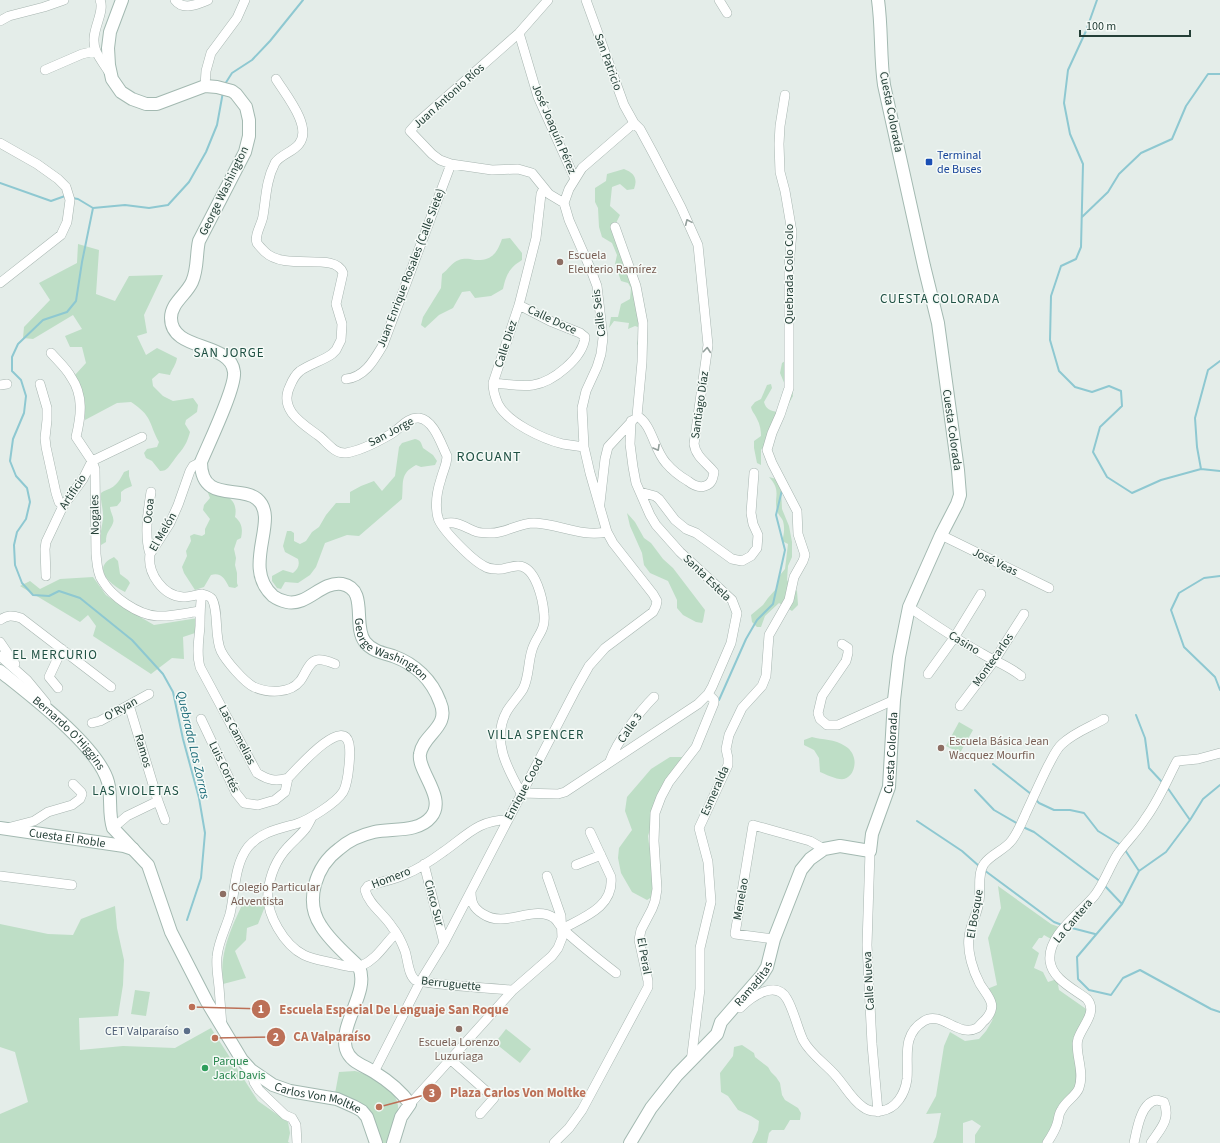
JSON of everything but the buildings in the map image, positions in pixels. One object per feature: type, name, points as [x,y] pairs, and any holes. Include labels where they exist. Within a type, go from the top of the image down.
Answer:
[{"type":"street","points":[[0,21],[9,16],[64,0]]},
{"type":"street","points":[[100,0],[102,7],[95,27],[95,51],[110,73]]},
{"type":"street","points":[[122,0],[109,39],[108,55],[110,73],[112,79],[121,92],[132,99],[146,104],[157,104],[211,87],[206,71],[211,53],[237,18],[245,0]]},
{"type":"street","points":[[176,0],[178,3],[186,6],[195,5],[208,0]]},
{"type":"street","name":"Juan Antonio Ríos","points":[[548,0],[519,33],[417,123],[410,131],[432,154],[440,160],[451,164],[492,170],[518,170],[532,173],[549,194],[564,203]]},
{"type":"street","name":"San Patricio","points":[[586,0],[624,105],[634,123]]},
{"type":"street","points":[[719,0],[727,13]]},
{"type":"street","name":"Cuesta Colorada","points":[[870,851],[872,834],[889,787],[894,700],[899,656],[909,607],[941,535],[959,500],[958,470],[938,323],[922,260],[884,85],[881,63],[880,16],[878,0]]},
{"type":"street","name":"José Joaquín Pérez","points":[[519,33],[538,98],[575,179]]},
{"type":"street","points":[[45,70],[82,54],[95,51]]},
{"type":"street","name":"San Jorge","points":[[276,79],[297,113],[303,133],[298,145],[276,162],[265,191],[263,218],[256,240],[258,245],[267,255],[279,260],[292,262],[332,263],[343,273],[336,304],[342,324],[341,340],[336,350],[332,354],[300,371],[295,376],[287,396],[290,410],[298,421],[320,437],[334,450],[343,453],[358,449],[390,435],[412,419],[423,419],[428,422],[433,428],[447,461],[436,502],[438,518],[443,526],[457,544],[484,566],[496,570],[520,566],[530,571],[539,589],[544,614],[544,627],[532,649],[523,687],[507,711],[502,723],[500,736],[501,750],[506,764],[521,793]]},
{"type":"street","name":"George Washington","points":[[211,87],[232,91],[244,103],[249,120],[249,136],[245,152],[200,241],[192,283],[175,305],[172,312],[171,320],[173,328],[179,335],[189,342],[216,351],[223,355],[230,361],[234,372],[231,389],[201,462],[203,476],[206,482],[212,486],[228,492],[249,495],[256,498],[264,509],[266,517],[259,556],[259,567],[261,578],[266,589],[274,597],[283,601],[298,603],[330,585],[341,584],[353,589],[358,603],[360,630],[362,638],[366,644],[381,653],[404,660],[419,670],[431,685],[444,710],[439,724],[421,747],[419,757],[434,792],[434,812],[431,818],[425,823],[414,826],[398,830],[376,831],[356,838],[338,849],[325,864],[315,881],[312,897],[314,911],[320,926],[359,967]]},
{"type":"street","name":"Quebrada Colo Colo","points":[[767,450],[789,388],[789,266],[792,232],[780,172],[778,144],[785,95]]},
{"type":"street","points":[[564,203],[569,188],[582,168],[634,123]]},
{"type":"street","name":"Santiago Díaz","points":[[634,123],[640,129],[653,153],[681,207],[698,245],[708,345],[694,444],[695,451],[699,457],[714,472],[713,480],[709,485],[702,487],[694,485],[665,463],[652,439],[647,425],[643,420],[634,419]]},
{"type":"street","points":[[0,143],[37,164],[58,179],[66,187],[69,196],[67,222],[61,235],[0,283]]},
{"type":"street","name":"Juan Enrique Rosales (Calle Siete)","points":[[346,379],[358,377],[376,357],[383,345],[396,315],[451,164]]},
{"type":"street","name":"Calle Diez","points":[[544,188],[541,194],[536,238],[519,305],[493,383],[493,389],[498,404],[509,416],[522,426],[562,444],[584,447]]},
{"type":"street","name":"Calle Seis","points":[[564,203],[569,220],[597,286],[603,338],[601,354],[597,367],[583,399],[582,422],[584,447],[607,532]]},
{"type":"street","name":"Santa Estela","points":[[521,793],[558,794],[565,792],[610,761],[643,742],[698,704],[708,694],[730,644],[737,613],[732,600],[680,552],[656,525],[636,483],[631,452],[642,362],[643,323],[636,286],[615,227]]},
{"type":"street","name":"Calle Doce","points":[[493,383],[523,386],[544,382],[572,362],[584,345],[585,337],[580,333],[550,321],[519,305]]},
{"type":"street","name":"Nogales","points":[[52,353],[72,378],[81,399],[81,413],[76,437],[92,461],[95,469],[96,554],[101,580],[109,590],[144,614],[164,616],[200,611]]},
{"type":"street","points":[[40,384],[47,408],[45,438],[46,447],[56,493],[59,502],[63,506]]},
{"type":"street","points":[[599,506],[608,447],[634,419]]},
{"type":"street","name":"Artificio","points":[[46,576],[46,542],[63,506],[83,479],[92,461],[142,437]]},
{"type":"street","name":"Esmeralda","points":[[691,1062],[700,989],[700,948],[711,902],[708,862],[699,828],[728,766],[726,749],[729,735],[742,708],[762,686],[766,676],[769,635],[789,600],[794,577],[805,555],[798,534],[797,511],[772,463],[767,450]]},
{"type":"street","name":"El Melón","points":[[201,462],[193,466],[190,471],[170,523],[150,554],[150,565],[152,572],[162,587],[168,591],[182,597],[202,594]]},
{"type":"street","points":[[640,492],[655,496],[675,520],[686,529],[696,533],[732,560],[742,560],[751,556],[757,548],[758,535],[753,524],[751,513],[754,473]]},
{"type":"street","name":"Ocoa","points":[[150,554],[147,543],[151,492]]},
{"type":"street","points":[[443,526],[448,523],[456,523],[479,532],[491,533],[502,532],[524,524],[535,523],[594,534],[607,532]]},
{"type":"street","name":"Enrique Cood","points":[[374,1072],[420,982],[444,942],[576,688],[589,666],[605,648],[647,617],[653,612],[656,606],[657,601],[653,594],[613,543],[607,532]]},
{"type":"street","name":"José Veas","points":[[941,535],[1049,588]]},
{"type":"street","points":[[202,594],[208,596],[214,604],[218,640],[221,652],[242,677],[254,687],[275,691],[285,690],[299,683],[312,662],[322,660],[335,664]]},
{"type":"street","name":"Las Camelias","points":[[202,594],[198,649],[198,660],[200,667],[257,773],[267,779],[280,781],[288,778]]},
{"type":"street","points":[[928,674],[954,638],[981,594]]},
{"type":"street","name":"Casino","points":[[909,607],[954,638],[1012,670],[1020,676]]},
{"type":"street","name":"Montecarlos","points":[[960,706],[994,661],[1024,614]]},
{"type":"street","points":[[0,620],[5,616],[13,615],[21,618],[111,687]]},
{"type":"street","points":[[0,642],[27,680],[61,721]]},
{"type":"street","points":[[842,644],[848,648],[846,661],[822,696],[818,713],[820,719],[827,725],[838,725],[894,700]]},
{"type":"street","points":[[58,688],[49,677],[62,649]]},
{"type":"street","points":[[0,656],[27,680]]},
{"type":"street","name":"Bernardo O'Higgins","points":[[0,671],[61,721],[93,754],[101,766],[108,782],[111,821],[113,828]]},
{"type":"street","name":"O'Ryan","points":[[92,723],[100,721],[149,694]]},
{"type":"street","name":"El Peral","points":[[554,1143],[569,1128],[582,1110],[648,987],[639,940],[641,930],[655,901],[657,889],[654,841],[655,814],[661,797],[669,782],[696,747],[714,703],[714,700],[708,694]]},
{"type":"street","name":"Calle 3","points":[[610,761],[614,750],[646,704],[654,697]]},
{"type":"street","name":"Ramos","points":[[129,705],[165,820]]},
{"type":"street","name":"Luis Cortés","points":[[201,719],[236,793],[244,803],[258,805],[275,800],[285,792],[288,778]]},
{"type":"street","name":"El Bosque","points":[[878,1112],[888,1109],[894,1105],[905,1089],[907,1079],[907,1050],[911,1036],[924,1021],[931,1018],[938,1019],[961,1030],[969,1030],[978,1027],[988,1017],[991,1010],[991,1002],[980,984],[972,963],[969,949],[969,937],[979,902],[981,873],[984,864],[1011,841],[1061,744],[1104,719]]},
{"type":"street","points":[[223,1030],[216,969],[217,956],[234,897],[240,862],[248,847],[262,835],[276,828],[297,824],[312,817],[339,797],[343,791],[350,760],[349,744],[347,739],[343,736],[335,736],[326,741],[288,778]]},
{"type":"street","name":"La Cantera","points":[[1047,1143],[1057,1124],[1058,1115],[1062,1108],[1076,1094],[1079,1087],[1082,1073],[1078,1039],[1090,1016],[1091,1008],[1087,999],[1056,975],[1050,961],[1052,945],[1063,929],[1095,894],[1117,855],[1133,833],[1145,820],[1178,761],[1198,759],[1220,753]]},
{"type":"street","points":[[2,828],[34,821],[48,812],[72,805],[80,800],[82,794],[73,784]]},
{"type":"street","points":[[135,849],[113,828],[127,816],[158,801]]},
{"type":"street","points":[[312,817],[306,829],[278,858],[272,873],[268,892],[268,906],[274,923],[298,951],[315,959],[359,967],[376,957],[388,940],[396,933]]},
{"type":"street","name":"Homero","points":[[396,933],[367,894],[366,890],[368,886],[405,875],[443,852],[470,831],[483,824],[496,819],[508,820]]},
{"type":"street","name":"Menelao","points":[[774,939],[734,934],[753,825],[810,841],[824,849]]},
{"type":"street","name":"Cuesta El Roble","points":[[2,828],[124,846],[135,849]]},
{"type":"street","points":[[562,929],[594,912],[610,894],[612,884],[611,877],[590,832]]},
{"type":"street","points":[[824,849],[840,846],[870,851]]},
{"type":"street","name":"Carlos Von Moltke","points":[[135,849],[148,865],[171,932],[207,1002],[242,1060],[251,1070],[273,1085],[290,1091],[337,1099],[355,1106],[367,1117],[376,1143]]},
{"type":"street","name":"Ramaditas","points":[[630,1143],[651,1108],[677,1075],[717,1034],[721,1022],[762,975],[767,967],[774,939],[802,870],[810,859],[824,849]]},
{"type":"street","name":"Calle Nueva","points":[[870,851],[867,945],[872,1044],[878,1112]]},
{"type":"street","points":[[576,865],[601,855]]},
{"type":"street","name":"Cinco Sur","points":[[424,864],[444,942]]},
{"type":"street","points":[[0,876],[72,885]]},
{"type":"street","points":[[393,1143],[401,1117],[410,1104],[513,990],[552,956],[558,948],[562,938],[561,916],[547,876]]},
{"type":"street","points":[[471,890],[471,900],[473,906],[488,918],[501,920],[537,914],[546,915],[555,919],[562,929],[616,973]]},
{"type":"street","name":"Berruguette","points":[[396,933],[415,980],[420,982],[513,990]]},
{"type":"street","points":[[359,967],[362,974],[361,985],[346,1033],[346,1050],[356,1063],[374,1072],[404,1095],[410,1104]]},
{"type":"street","points":[[717,1034],[747,1000],[766,990],[774,989],[781,992],[787,998],[804,1041],[812,1053],[836,1076],[859,1105],[870,1111],[878,1112]]},
{"type":"street","points":[[451,1060],[494,1098],[480,1114]]},
{"type":"street","points":[[251,1070],[254,1082],[259,1090],[285,1115],[292,1118],[296,1124],[297,1143]]},
{"type":"street","points":[[1134,1143],[1143,1113],[1149,1102],[1158,1100],[1164,1102],[1167,1110],[1166,1119],[1151,1143]]},
{"type":"green space","points":[[624,169],[634,176],[636,182],[634,189],[627,190],[620,184],[612,187],[610,206],[620,215],[614,227],[639,286],[641,328],[635,326],[628,329],[629,323],[614,321],[609,328],[611,317],[618,317],[621,304],[630,299],[631,288],[628,283],[621,281],[615,264],[617,255],[612,243],[602,237],[599,227],[598,208],[595,202],[595,188],[606,181],[607,174]]},
{"type":"green space","points":[[510,238],[522,253],[522,260],[509,272],[503,289],[491,296],[475,298],[470,291],[462,292],[453,308],[439,315],[425,328],[421,325],[423,317],[441,288],[442,274],[454,262],[465,259],[486,259],[496,252],[502,239]]},
{"type":"green space","points":[[78,244],[99,250],[96,294],[115,301],[129,276],[163,275],[144,315],[147,333],[137,336],[146,355],[157,348],[177,358],[170,375],[159,373],[152,379],[153,386],[163,396],[173,401],[193,398],[198,405],[197,412],[186,420],[185,424],[190,432],[185,445],[165,470],[160,471],[152,461],[146,458],[144,453],[147,449],[157,447],[159,442],[146,415],[131,402],[117,403],[85,420],[84,400],[74,376],[86,363],[82,347],[70,347],[65,336],[82,329],[73,315],[33,339],[23,338],[24,327],[50,300],[39,283],[77,263]]},
{"type":"green space","points":[[641,328],[642,350],[637,344]]},
{"type":"green space","points":[[788,359],[793,396],[761,450],[761,465],[757,463],[754,441],[761,436],[761,430],[751,407],[755,402],[761,399],[767,385],[771,384],[772,388],[764,402],[769,409],[778,412],[785,385],[780,373],[782,363]]},
{"type":"green space","points":[[415,439],[420,441],[423,448],[433,455],[437,461],[435,465],[421,467],[416,465],[411,468],[403,479],[402,499],[359,536],[347,535],[325,543],[316,567],[310,575],[298,583],[285,582],[281,589],[277,588],[272,581],[272,576],[283,570],[293,573],[299,565],[298,559],[285,552],[283,546],[287,531],[294,533],[294,541],[300,544],[306,541],[312,532],[319,527],[326,515],[336,503],[350,503],[350,492],[374,481],[382,491],[395,476],[399,447],[402,443]]},
{"type":"green space","points":[[129,470],[132,486],[121,492],[121,501],[117,506],[110,507],[113,523],[107,533],[106,542],[101,545],[100,535],[103,516],[101,493],[115,485],[124,472]]},
{"type":"green space","points":[[769,477],[776,479],[781,489],[782,509],[789,526],[792,542],[792,557],[788,566],[787,580],[797,591],[798,605],[792,611],[779,603],[765,616],[761,627],[757,627],[752,622],[751,615],[763,605],[776,589],[780,575],[785,569],[788,544],[782,541],[784,524],[776,508],[776,491],[773,482]]},
{"type":"green space","points":[[207,489],[224,495],[232,501],[236,510],[235,517],[241,526],[241,538],[237,540],[234,549],[238,586],[235,588],[229,587],[220,575],[214,574],[211,575],[204,587],[195,590],[184,573],[182,567],[187,556],[186,551],[191,541],[190,536],[194,534],[202,536],[205,534],[205,529],[210,519],[203,510],[204,505],[210,498]]},
{"type":"green space","points":[[627,513],[635,522],[644,538],[651,543],[663,559],[673,568],[705,610],[702,623],[696,622],[683,615],[677,608],[677,600],[668,581],[650,573],[644,565],[642,553],[630,526]]},
{"type":"green space","points":[[114,557],[118,561],[120,574],[130,583],[125,592],[109,581],[103,571],[107,561]]},
{"type":"green space","points":[[93,577],[106,595],[154,625],[198,618],[198,632],[183,637],[184,659],[172,658],[151,674],[93,636],[96,626],[88,615],[80,622],[20,586],[30,581],[40,589],[60,579]]},
{"type":"green space","points":[[959,722],[973,730],[960,753],[946,746]]},
{"type":"green space","points":[[812,737],[837,742],[849,749],[853,754],[855,761],[850,776],[844,779],[838,779],[820,772],[819,758],[814,750],[804,745],[804,740]]},
{"type":"green space","points":[[670,757],[685,757],[652,823],[648,836],[653,861],[655,895],[647,900],[632,892],[621,873],[618,858],[619,848],[632,830],[625,811],[627,797],[651,769]]},
{"type":"green space","points":[[998,886],[1051,924],[1059,927],[1051,939],[1044,935],[1042,938],[1039,938],[1032,948],[1039,953],[1034,968],[1043,972],[1048,982],[1057,979],[1059,990],[1089,1011],[1085,1027],[1072,1043],[1083,1080],[1061,1110],[1042,1143],[975,1143],[975,1135],[981,1126],[972,1120],[963,1123],[963,1143],[933,1143],[936,1137],[941,1113],[926,1114],[936,1096],[944,1046],[950,1032],[965,1041],[979,1039],[992,1021],[995,1011],[987,989],[997,985],[988,938],[1001,908]]},
{"type":"green space","points":[[245,899],[265,901],[264,909],[258,924],[247,928],[246,940],[235,951],[246,978],[223,984],[222,972],[225,950],[231,929]]},
{"type":"green space","points":[[115,906],[117,928],[124,960],[123,985],[118,1016],[79,1018],[80,1050],[123,1046],[175,1048],[211,1028],[258,1101],[288,1122],[290,1133],[288,1142],[290,1143],[0,1143],[0,1114],[28,1102],[15,1052],[0,1047],[0,924],[48,934],[73,935],[81,919]]},
{"type":"green space","points":[[135,990],[150,992],[146,1016],[131,1014]]},
{"type":"green space","points":[[506,1029],[531,1049],[520,1063],[495,1043]]},
{"type":"green space","points":[[742,1045],[754,1053],[755,1057],[768,1067],[780,1083],[782,1095],[785,1100],[798,1108],[801,1113],[800,1120],[790,1120],[784,1130],[772,1130],[769,1133],[767,1143],[752,1143],[758,1130],[759,1121],[738,1110],[728,1096],[721,1092],[720,1073],[733,1056],[734,1047]]},
{"type":"green space","points":[[355,1071],[375,1079],[393,1094],[396,1100],[398,1106],[396,1124],[391,1143],[382,1143],[375,1121],[363,1109],[334,1099],[339,1072]]},
{"type":"waterway","points":[[225,84],[232,73],[252,60],[270,41],[303,0]]},
{"type":"waterway","points":[[1097,0],[1086,31],[1068,70],[1064,103],[1070,134],[1083,164],[1081,247],[1076,259],[1061,266],[1051,296],[1050,340],[1059,371],[1075,387],[1092,392],[1109,386],[1121,391],[1122,406],[1100,427],[1093,452],[1107,477],[1132,493],[1161,480],[1201,469],[1220,471]]},
{"type":"waterway","points":[[1082,217],[1108,192],[1119,174],[1141,153],[1172,139],[1186,106],[1208,74],[1220,74]]},
{"type":"waterway","points":[[72,198],[78,199],[93,208],[125,205],[149,208],[168,205],[189,182],[206,152],[217,125],[223,92]]},
{"type":"waterway","points":[[0,183],[51,201],[65,196]]},
{"type":"waterway","name":"Quebrada Las Zorras","points":[[93,208],[76,301],[67,312],[43,320],[18,344],[12,357],[12,371],[21,380],[26,396],[24,413],[13,439],[10,461],[16,476],[27,488],[30,502],[26,519],[17,532],[14,545],[15,565],[22,583],[33,595],[49,596],[59,591],[80,598],[132,640],[163,674],[173,692],[183,739],[199,798],[205,833],[201,878],[187,920]]},
{"type":"waterway","points":[[1201,469],[1197,447],[1195,418],[1208,370],[1220,361]]},
{"type":"waterway","name":"Quebrada Colo Colo","points":[[719,700],[746,639],[757,620],[773,604],[785,550],[776,515],[782,490]]},
{"type":"waterway","points":[[1220,576],[1204,578],[1179,593],[1171,610],[1184,647],[1215,677],[1220,690]]},
{"type":"waterway","points":[[1136,715],[1145,738],[1149,768],[1162,782]]},
{"type":"waterway","points":[[993,764],[1031,794]]},
{"type":"waterway","points":[[1220,785],[1203,799],[1190,820],[1166,852],[1139,871],[1122,904],[1077,957],[1078,979],[1089,990],[1111,995],[1123,978],[1140,970],[1211,1009],[1220,1012]]},
{"type":"waterway","points":[[1167,787],[1190,820]]},
{"type":"waterway","points":[[975,790],[994,810],[1018,824]]},
{"type":"waterway","points":[[1035,799],[1039,803],[1054,810],[1070,810],[1084,813],[1098,831],[1121,845]]},
{"type":"waterway","points":[[917,821],[962,851],[979,866]]},
{"type":"waterway","points":[[1023,827],[1034,832],[1101,882]]},
{"type":"waterway","points":[[1125,850],[1139,871]]},
{"type":"waterway","points":[[984,870],[1054,922],[1062,925]]},
{"type":"waterway","points":[[1104,885],[1122,904]]},
{"type":"waterway","points":[[1068,927],[1095,934]]},
{"type":"place","name":"Terminal de Buses","points":[[929,162]]},
{"type":"place","name":"Escuela Eleuterio Ramírez","points":[[560,262]]},
{"type":"place","name":"Escuela Básica Jean Wacquez Mourfin","points":[[941,748]]},
{"type":"place","name":"Colegio Particular Adventista","points":[[223,894]]},
{"type":"place","name":"Escuela Especial De Lenguaje San Roque","points":[[192,1007]]},
{"type":"place","name":"Escuela Lorenzo Luzuriaga","points":[[459,1029]]},
{"type":"place","name":"CET Valparaíso","points":[[187,1031]]},
{"type":"place","name":"CA Valparaíso","points":[[215,1038]]},
{"type":"place","name":"Parque Jack Davis","points":[[205,1068]]},
{"type":"place","name":"Plaza Carlos Von Moltke","points":[[379,1107]]},
{"type":"district","name":"CUESTA COLORADA","points":[[940,299]]},
{"type":"district","name":"SAN JORGE","points":[[229,353]]},
{"type":"district","name":"ROCUANT","points":[[489,457]]},
{"type":"district","name":"EL MERCURIO","points":[[55,655]]},
{"type":"district","name":"VILLA SPENCER","points":[[536,735]]},
{"type":"district","name":"LAS VIOLETAS","points":[[136,791]]}]
